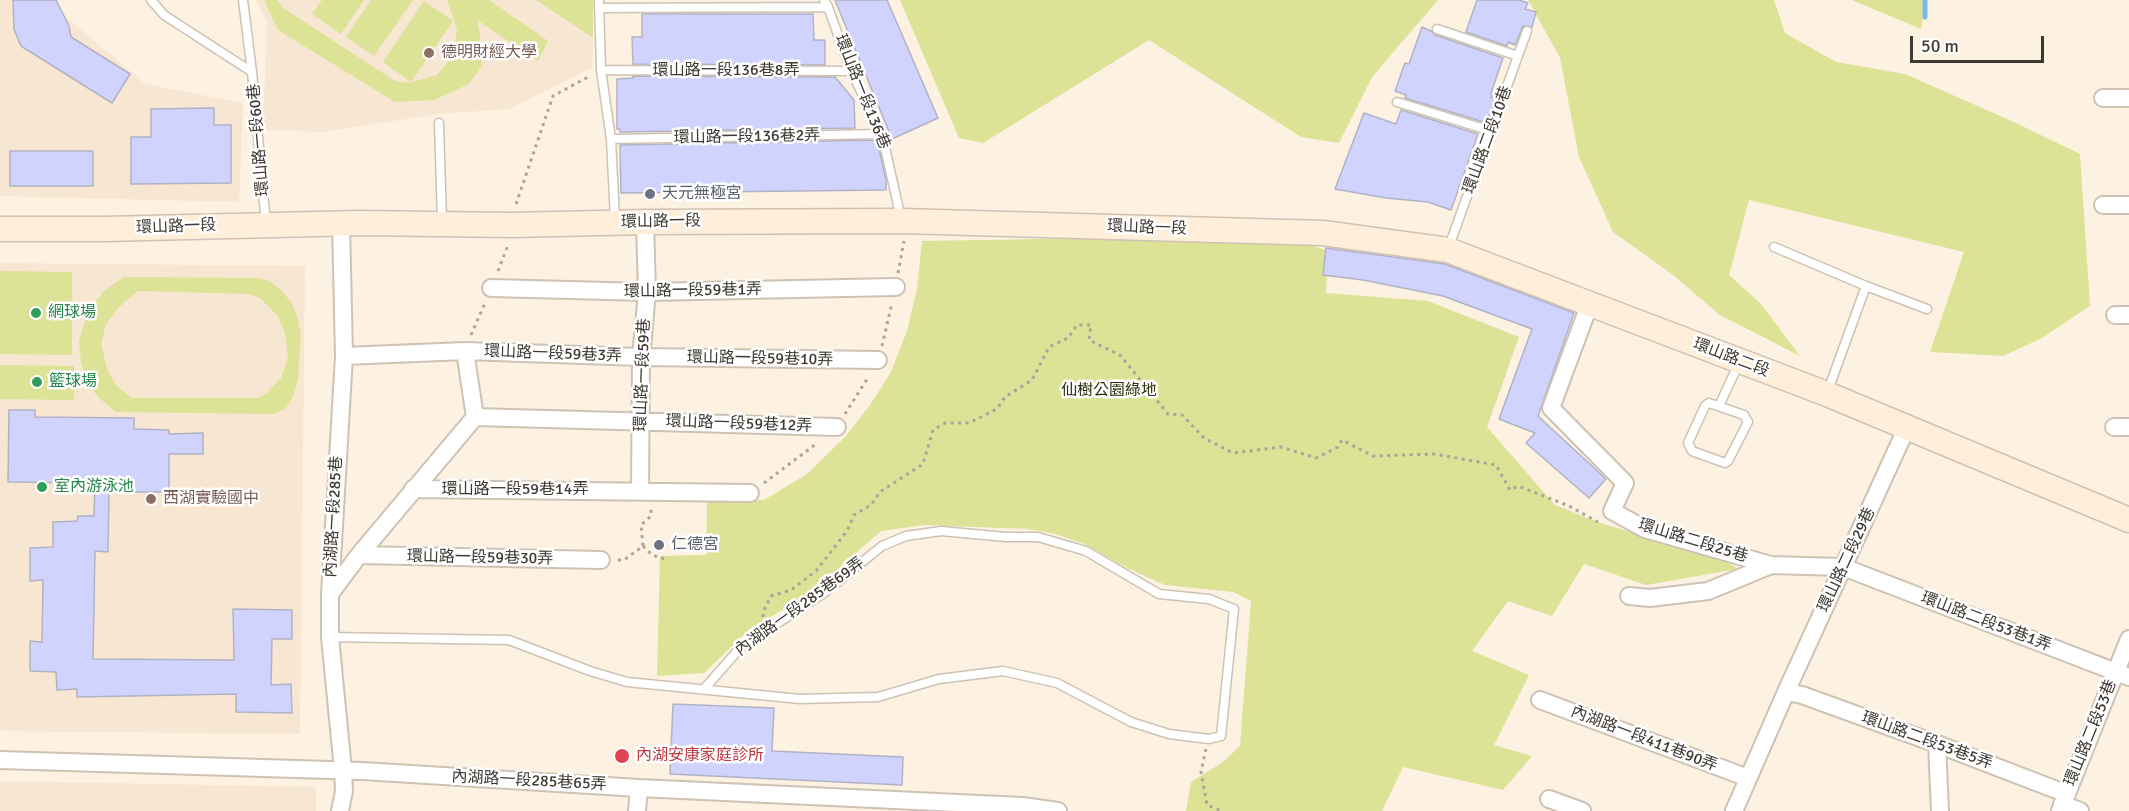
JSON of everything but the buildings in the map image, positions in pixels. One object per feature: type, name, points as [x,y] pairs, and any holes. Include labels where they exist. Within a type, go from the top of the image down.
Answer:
[{"type":"street","points":[[2103,98],[2129,98]]},
{"type":"street","points":[[2103,205],[2129,205]]},
{"type":"street","name":"環山路一段","points":[[0,229],[104,230],[341,223],[511,225],[902,221],[1323,233]]},
{"type":"street","name":"環山路一段59巷","points":[[645,222],[647,292],[641,357],[640,421],[646,491]]},
{"type":"street","name":"內湖路一段285巷","points":[[340,811],[344,791],[330,637],[330,594],[344,356],[341,223]]},
{"type":"street","name":"環山路二段","points":[[1323,233],[1448,250],[1827,394],[2129,520]]},
{"type":"street","name":"環山路一段59巷1弄","points":[[491,288],[647,292],[896,287]]},
{"type":"street","name":"環山路二段25巷","points":[[1590,303],[1551,408],[1624,483],[1612,511],[1645,529],[1771,564],[1843,567]]},
{"type":"street","points":[[330,594],[359,555],[475,417],[465,351]]},
{"type":"street","name":"環山路一段59巷3弄","points":[[344,356],[465,351],[641,357]]},
{"type":"street","name":"環山路一段59巷10弄","points":[[641,357],[878,360]]},
{"type":"street","name":"環山路一段59巷12弄","points":[[475,417],[837,428]]},
{"type":"street","name":"環山路二段29巷","points":[[1737,810],[1748,778],[1786,692],[1907,428]]},
{"type":"street","name":"環山路一段59巷14弄","points":[[414,489],[750,493]]},
{"type":"street","name":"環山路一段59巷30弄","points":[[359,555],[601,560]]},
{"type":"street","points":[[1629,596],[1650,598],[1708,591],[1771,564]]},
{"type":"street","name":"環山路二段53巷1弄","points":[[1843,567],[2122,674]]},
{"type":"street","name":"環山路二段53巷","points":[[2063,803],[2122,674],[2129,639]]},
{"type":"street","name":"環山路二段53巷5弄","points":[[1786,692],[1802,695],[1937,744],[2080,811]]},
{"type":"street","name":"內湖路一段411巷90弄","points":[[1540,700],[1748,778]]},
{"type":"street","points":[[1937,744],[1940,811]]},
{"type":"street","name":"內湖路一段285巷65弄","points":[[0,760],[343,770],[639,788],[1022,806],[1058,811]]},
{"type":"street","points":[[637,811],[639,788]]},
{"type":"street","points":[[1549,799],[1582,811]]},
{"type":"lane","name":"環山路一段60巷","points":[[151,0],[164,15],[252,72],[266,225]]},
{"type":"lane","points":[[243,0],[252,72]]},
{"type":"lane","points":[[615,223],[611,139],[601,70],[599,4],[826,3]]},
{"type":"lane","name":"環山路一段136巷","points":[[826,3],[851,71],[882,134],[902,221]]},
{"type":"lane","points":[[1437,29],[1518,56]]},
{"type":"lane","name":"環山路二段10巷","points":[[1448,250],[1527,31]]},
{"type":"lane","name":"環山路一段136巷8弄","points":[[601,70],[851,71]]},
{"type":"lane","points":[[1396,102],[1491,131]]},
{"type":"lane","points":[[439,123],[442,224]]},
{"type":"lane","name":"環山路一段136巷2弄","points":[[611,139],[882,134]]},
{"type":"lane","points":[[1774,247],[1927,309]]},
{"type":"lane","points":[[1827,394],[1866,286]]},
{"type":"lane","points":[[1719,406],[1740,361]]},
{"type":"lane","points":[[1713,403],[1719,406],[1744,415],[1748,422],[1725,463],[1692,451],[1688,443],[1705,406],[1713,403]]},
{"type":"lane","name":"內湖路一段285巷69弄","points":[[704,689],[741,647],[765,634],[824,593],[882,546],[906,536],[941,531],[1006,537],[1038,537],[1086,551],[1159,594],[1209,599],[1234,609],[1221,736],[1209,739]]},
{"type":"lane","points":[[330,637],[509,640],[590,671],[627,682],[800,699],[878,697],[939,679],[1003,671],[1058,683],[1131,723],[1169,734],[1209,739]]},
{"type":"path","points":[[515,205],[553,96],[601,70]]},
{"type":"path","points":[[750,493],[837,428],[878,360],[904,244],[902,221]]},
{"type":"path","points":[[765,634],[763,612],[771,596],[791,590],[816,571],[847,531],[854,515],[871,504],[880,492],[923,464],[933,430],[945,423],[969,423],[997,409],[1005,397],[1032,380],[1049,347],[1068,338],[1077,325],[1091,325],[1089,340],[1120,355],[1168,414],[1182,415],[1204,438],[1233,453],[1281,447],[1316,458],[1338,447],[1342,440],[1373,456],[1434,454],[1496,465],[1510,489],[1518,486],[1569,506],[1605,526]]},
{"type":"path","points":[[646,491],[651,516],[641,525],[643,546],[652,555],[668,560]]},
{"type":"path","points":[[601,560],[624,560],[643,546]]},
{"type":"path","points":[[1209,739],[1201,772],[1207,805],[1222,811]]},
{"type":"shaded area","points":[[0,0],[58,0],[58,10],[145,84],[243,103],[239,202],[0,196]]},
{"type":"shaded area","name":"德明財經大學","points":[[256,0],[536,0],[593,38],[592,68],[509,109],[437,114],[325,132],[263,130],[267,22]]},
{"type":"shaded area","name":"西湖實驗國中","points":[[0,263],[305,266],[300,734],[0,731]]},
{"type":"shaded area","points":[[0,781],[316,787],[316,811],[0,811]]},
{"type":"green space","points":[[264,0],[277,0],[283,8],[395,81],[408,83],[437,75],[449,61],[455,46],[457,29],[447,0],[489,0],[548,41],[538,61],[477,20],[482,66],[469,84],[434,100],[395,102],[278,30]]},
{"type":"green space","points":[[322,0],[364,0],[341,34],[312,14]]},
{"type":"green space","points":[[371,0],[413,0],[374,56],[346,37]]},
{"type":"green space","points":[[536,0],[593,0],[593,38]]},
{"type":"green space","points":[[900,0],[1438,0],[1372,77],[1339,143],[1301,137],[1149,40],[983,143],[959,138]]},
{"type":"green space","points":[[1528,0],[1774,0],[1785,33],[1836,62],[1905,74],[2080,154],[2090,306],[2042,338],[2003,356],[1930,352],[1964,252],[1749,200],[1729,275],[1761,304],[1800,356],[1720,315],[1673,275],[1613,232],[1579,157],[1560,58]]},
{"type":"green space","points":[[1926,0],[1921,29],[1854,1]]},
{"type":"green space","points":[[424,1],[453,21],[411,82],[383,62]]},
{"type":"green space","name":"仙樹公園綠地","points":[[1101,238],[1292,239],[1328,251],[1326,293],[1428,301],[1519,337],[1487,427],[1555,505],[1603,524],[1720,557],[1738,569],[1646,585],[1584,564],[1552,616],[1508,601],[1472,651],[1529,675],[1494,745],[1532,756],[1503,790],[1403,767],[1382,811],[1186,811],[1191,782],[1223,762],[1240,746],[1251,601],[1233,592],[1165,585],[1127,568],[1085,544],[1052,533],[1027,529],[924,525],[881,531],[823,582],[788,607],[751,628],[704,673],[657,676],[660,556],[706,555],[707,502],[764,500],[807,474],[845,437],[870,405],[891,372],[907,331],[917,289],[922,241]]},
{"type":"green space","name":"網球場","points":[[0,271],[72,272],[72,355],[0,354]]},
{"type":"green space","points":[[124,277],[267,280],[280,289],[291,302],[298,319],[301,335],[298,379],[293,397],[286,408],[274,414],[116,412],[98,397],[86,381],[79,342],[84,323],[93,305],[105,290]],"holes":[[[138,291],[249,294],[260,298],[277,315],[285,333],[288,358],[281,378],[268,392],[259,398],[131,398],[116,385],[107,369],[101,344],[106,324],[119,307]]]},
{"type":"green space","name":"籃球場","points":[[0,365],[74,366],[74,400],[0,399]]},
{"type":"waterway","points":[[1925,0],[1925,17]]},
{"type":"place","name":"德明財經大學","points":[[429,53]]},
{"type":"place","name":"天元無極宮","points":[[650,194]]},
{"type":"place","name":"網球場","points":[[36,313]]},
{"type":"place","name":"籃球場","points":[[37,382]]},
{"type":"place","name":"室內游泳池","points":[[42,487]]},
{"type":"place","name":"西湖實驗國中","points":[[151,499]]},
{"type":"place","name":"仁德宮","points":[[659,545]]},
{"type":"place","name":"內湖安康家庭診所","points":[[622,756]]}]
